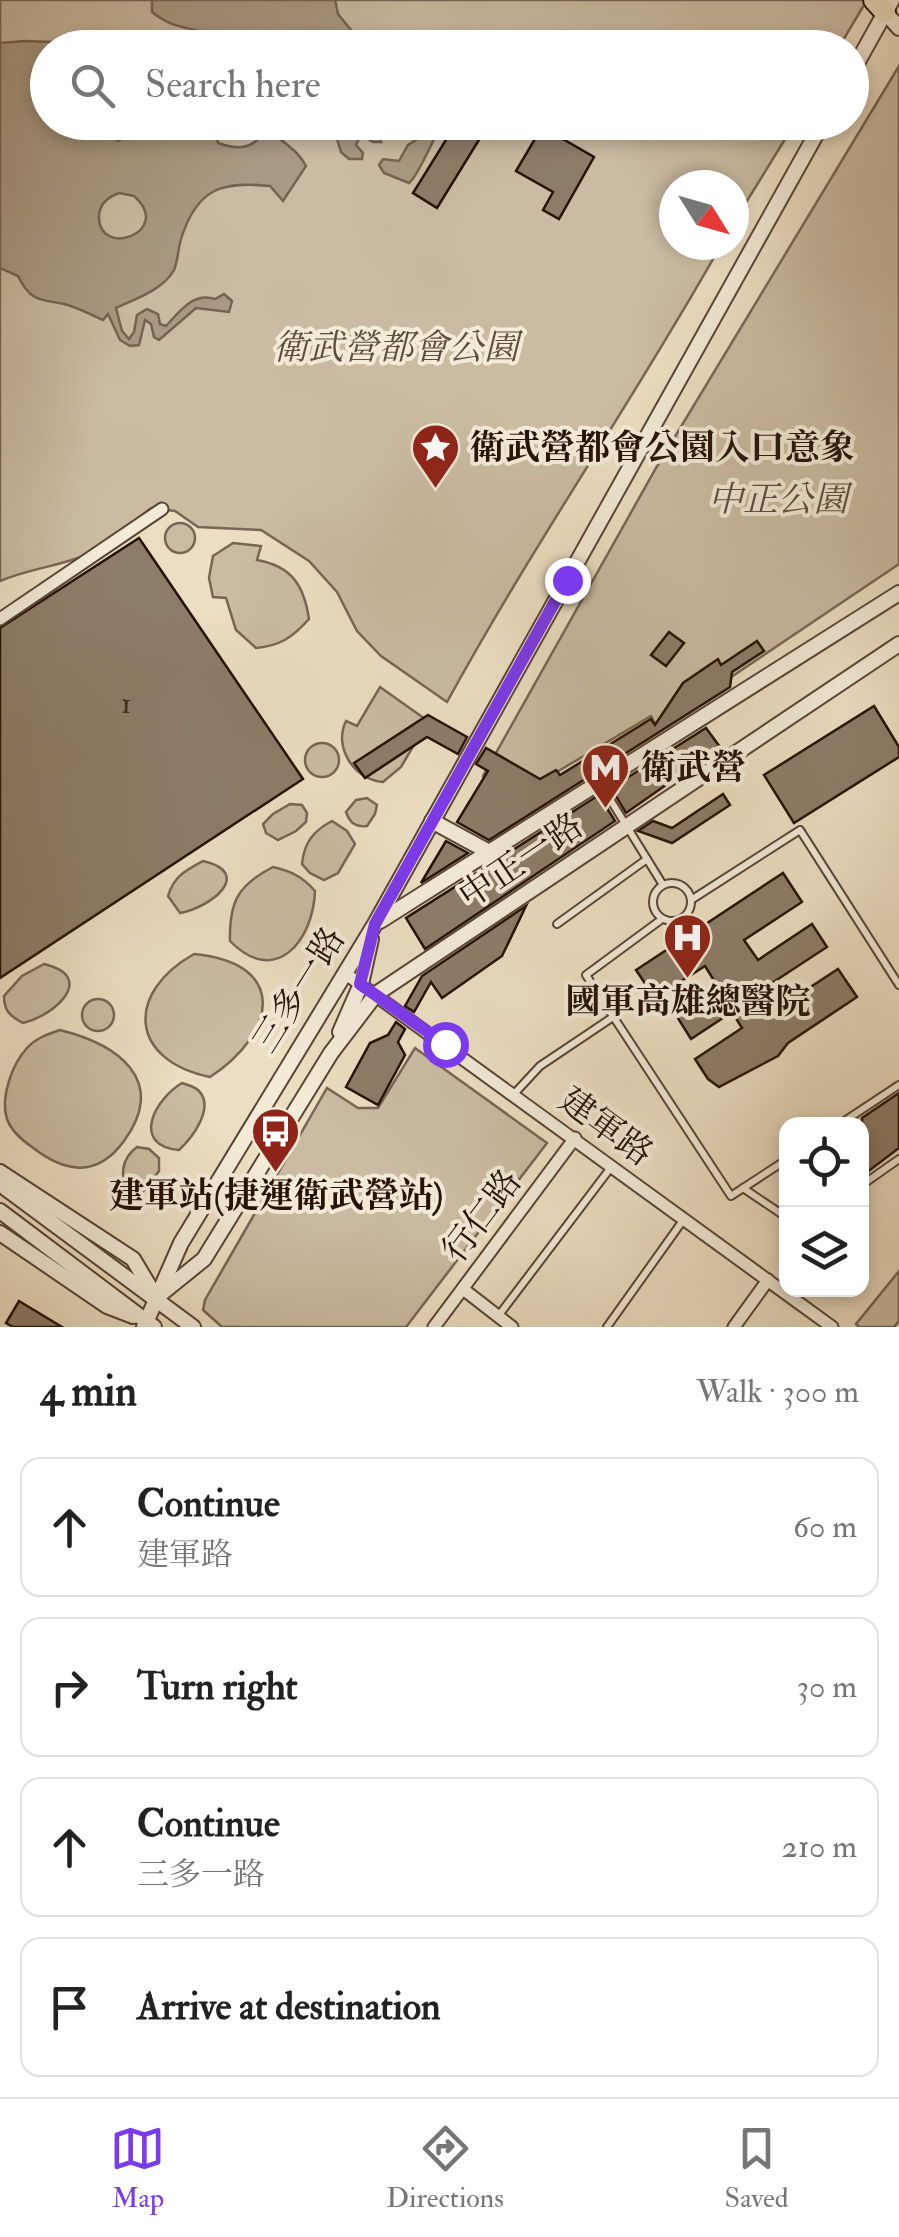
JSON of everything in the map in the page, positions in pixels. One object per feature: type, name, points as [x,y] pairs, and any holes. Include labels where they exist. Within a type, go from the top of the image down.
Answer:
[{"type":"street","points":[[869,43],[888,10]]},
{"type":"street","name":"三多一路","points":[[157,1298],[181,1242],[375,924],[813,140]]},
{"type":"street","points":[[0,619],[162,509]]},
{"type":"street","name":"中正一路","points":[[375,924],[899,593]]},
{"type":"street","name":"中正一路","points":[[376,994],[899,644]]},
{"type":"street","name":"中正一路","points":[[432,821],[489,852]]},
{"type":"street","points":[[331,1053],[360,984],[375,924]]},
{"type":"street","name":"建軍路","points":[[346,974],[829,1326]]},
{"type":"street","name":"三多一路","points":[[157,1298],[204,1259],[331,1053],[376,994]]},
{"type":"street","name":"行仁路","points":[[434,1327],[575,1138]]},
{"type":"street","points":[[0,1172],[133,1259],[157,1298],[149,1325]]},
{"type":"street","points":[[0,1184],[193,1327]]},
{"type":"street","points":[[0,1211],[149,1325]]},
{"type":"street","points":[[0,1233],[107,1306],[149,1325]]},
{"type":"street","points":[[734,1327],[768,1280]]},
{"type":"street","points":[[463,1289],[512,1327]]},
{"type":"lane","points":[[600,782],[663,885]]},
{"type":"lane","points":[[663,885],[652,899],[654,910],[662,919],[674,922],[685,917],[691,900],[800,830],[899,985]]},
{"type":"lane","points":[[557,924],[647,859]]},
{"type":"lane","points":[[663,885],[681,885],[691,900]]},
{"type":"lane","points":[[662,919],[586,975],[731,1196],[779,1165]]},
{"type":"lane","points":[[514,1094],[540,1066],[613,1017]]},
{"type":"lane","points":[[851,1117],[899,1085]]},
{"type":"lane","points":[[869,1181],[899,1159]]},
{"type":"lane","points":[[498,1316],[612,1166]]},
{"type":"lane","points":[[743,1188],[779,1211]]},
{"type":"lane","points":[[606,1327],[684,1219]]},
{"type":"green space","name":"衛武營都會公園","points":[[0,0],[867,0],[849,30],[30,30],[30,140],[785,140],[749,198],[749,170],[659,170],[659,260],[712,260],[447,702],[381,656],[357,631],[337,592],[309,561],[261,530],[198,527],[175,511],[151,508],[98,549],[0,581]]},
{"type":"green space","name":"中正公園","points":[[899,66],[899,564],[657,727],[651,716],[540,782],[512,794],[483,776],[656,468],[854,140],[869,140],[869,116]]},
{"type":"green space","points":[[180,523],[191,527],[195,538],[191,549],[180,553],[169,549],[165,538],[169,527]]},
{"type":"green space","points":[[233,543],[261,546],[257,560],[279,567],[300,587],[309,619],[286,640],[256,648],[236,630],[226,598],[213,597],[209,578],[213,556]]},
{"type":"green space","points":[[380,687],[428,721],[401,767],[383,782],[355,769],[342,741],[346,721],[357,726]]},
{"type":"green space","points":[[322,743],[334,748],[339,760],[334,772],[322,777],[310,772],[305,760],[310,748]]},
{"type":"green space","points":[[367,798],[377,805],[375,814],[367,826],[356,825],[346,812],[356,800]]},
{"type":"green space","points":[[290,804],[302,805],[307,813],[306,822],[278,840],[266,833],[263,824]]},
{"type":"green space","points":[[332,821],[347,831],[355,844],[338,873],[324,880],[302,864],[311,838]]},
{"type":"green space","points":[[203,861],[218,866],[226,873],[226,881],[214,898],[180,913],[168,896],[171,889],[181,874]]},
{"type":"green space","points":[[273,867],[296,875],[315,891],[313,910],[299,941],[289,952],[276,959],[262,960],[246,954],[230,941],[231,916],[244,888]]},
{"type":"green space","points":[[194,954],[225,960],[246,971],[258,985],[263,1002],[249,1040],[210,1077],[183,1068],[164,1056],[151,1041],[146,1024],[147,1006],[156,987]]},
{"type":"green space","points":[[44,964],[60,970],[68,978],[69,987],[58,1005],[23,1023],[9,1012],[4,996],[22,976]]},
{"type":"green space","points":[[98,999],[110,1003],[114,1015],[110,1027],[98,1031],[86,1027],[82,1015],[86,1003]]},
{"type":"green space","points":[[60,1030],[117,1055],[138,1082],[141,1099],[124,1141],[114,1153],[92,1166],[68,1166],[44,1156],[17,1135],[5,1111],[9,1082],[27,1048]]},
{"type":"green space","points":[[415,1048],[547,1143],[406,1327],[222,1327],[203,1310],[205,1300],[327,1088],[358,1108],[378,1108]]},
{"type":"green space","points":[[182,1083],[198,1090],[204,1105],[195,1130],[179,1150],[155,1140],[151,1131],[156,1110]]},
{"type":"green space","points":[[137,1147],[149,1149],[159,1158],[159,1171],[142,1193],[130,1192],[123,1174],[128,1157]]},
{"type":"green space","points":[[899,1271],[899,1321],[894,1327],[859,1327],[856,1324]]},
{"type":"shaded area","points":[[152,0],[335,0],[338,14],[351,30],[193,30],[152,12]]},
{"type":"shaded area","points":[[30,41],[30,140],[217,140],[240,147],[257,140],[281,140],[306,166],[283,201],[270,186],[238,185],[213,192],[195,208],[169,277],[148,293],[116,308],[122,331],[129,339],[137,315],[147,309],[158,314],[160,324],[166,326],[200,298],[215,299],[224,294],[232,301],[229,312],[196,308],[159,340],[145,320],[139,345],[130,346],[120,340],[108,314],[103,320],[69,305],[36,298],[18,276],[0,268],[0,43]],"holes":[[[119,193],[134,196],[144,209],[146,220],[131,236],[109,236],[102,229],[99,215],[103,204]]]},
{"type":"shaded area","points":[[337,140],[358,140],[356,145],[363,153],[362,159],[349,159],[341,152]]},
{"type":"shaded area","points":[[416,140],[434,140],[409,183],[384,173],[379,165],[383,159],[399,161],[408,145]]},
{"type":"building","points":[[446,140],[479,140],[437,208],[413,193]]},
{"type":"building","points":[[534,140],[565,140],[594,157],[559,219],[543,210],[553,192],[516,171]]},
{"type":"building","points":[[139,538],[303,779],[0,978],[0,628]]},
{"type":"building","points":[[669,632],[684,643],[666,666],[651,655]]},
{"type":"building","points":[[757,641],[764,651],[732,672],[730,687],[489,840],[457,822],[488,771],[476,764],[486,748],[540,779],[556,770],[560,775],[651,719],[655,725],[683,683],[718,659],[721,665]]},
{"type":"building","points":[[874,706],[899,747],[899,757],[794,823],[764,775]]},
{"type":"building","points":[[428,715],[467,737],[458,754],[427,737],[365,778],[354,763]]},
{"type":"building","points":[[706,728],[720,747],[626,813],[611,788]]},
{"type":"building","points":[[723,794],[730,805],[672,843],[638,831],[653,821],[672,828]]},
{"type":"building","points":[[599,795],[615,821],[425,949],[406,918]]},
{"type":"building","points":[[446,841],[468,853],[421,883]]},
{"type":"building","name":"國軍高雄總醫院","points":[[783,873],[802,902],[744,940],[758,960],[812,924],[827,947],[769,985],[783,1005],[838,969],[857,997],[788,1043],[778,1056],[719,1087],[708,1079],[695,1059],[742,1028],[732,1012],[691,1039],[676,1015],[718,987],[705,966],[655,998],[636,970]]},
{"type":"building","points":[[526,906],[502,956],[442,998],[431,982],[414,1012],[405,1006],[422,976]]},
{"type":"building","points":[[396,1022],[405,1029],[398,1042],[405,1055],[378,1105],[346,1087],[370,1043],[388,1035]]},
{"type":"building","points":[[899,1093],[899,1148],[869,1171],[869,1117],[863,1117]]},
{"type":"building","points":[[19,1301],[62,1327],[13,1327],[6,1323]]},
{"type":"place","name":"衛武營都會公園入口意象","points":[[435,490]]},
{"type":"place","name":"衛武營","points":[[606,810]]},
{"type":"place","name":"國軍高雄總醫院","points":[[688,980]]},
{"type":"place","name":"建軍站(捷運衛武營站)","points":[[276,1174]]},
{"type":"route","points":[[445,1044],[360,984],[375,924],[567,580]]}]
